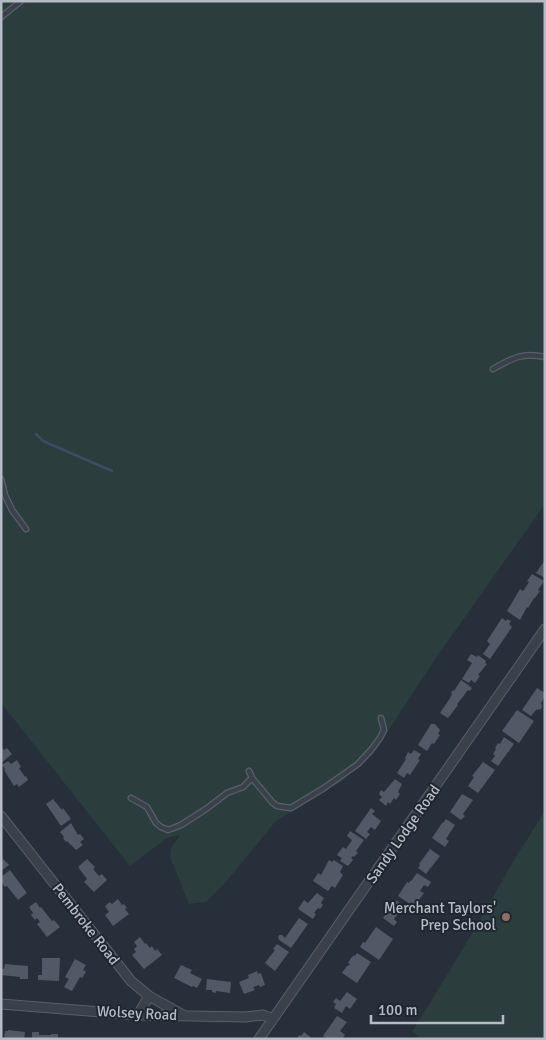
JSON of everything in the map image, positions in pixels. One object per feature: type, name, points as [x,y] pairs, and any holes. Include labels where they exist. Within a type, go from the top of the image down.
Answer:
[{"type":"street","name":"Sandy Lodge Road","points":[[259,1039],[545,629]]},
{"type":"street","name":"Pembroke Road","points":[[1,816],[131,981],[149,996],[185,1016]]},
{"type":"street","points":[[138,1015],[149,996]]},
{"type":"street","name":"Wolsey Road","points":[[1,1004],[138,1015],[245,1017],[262,1015],[273,1019]]},
{"type":"lane","points":[[1,17],[21,1]]},
{"type":"lane","points":[[493,369],[525,354],[545,357]]},
{"type":"lane","points":[[1,479],[4,495],[26,529]]},
{"type":"lane","points":[[249,772],[272,802],[277,806],[290,808],[324,788],[358,764],[371,750],[384,730],[381,718]]},
{"type":"lane","points":[[131,798],[147,807],[156,823],[168,830],[181,825],[227,793],[243,786],[252,778]]},
{"type":"shaded area","points":[[1,1],[545,1],[545,504],[436,658],[373,754],[342,781],[276,821],[225,883],[206,902],[189,904],[170,857],[171,848],[180,835],[167,838],[130,866],[1,703]]},
{"type":"shaded area","name":"Merchant Taylors' Prep School","points":[[545,811],[545,1039],[423,1039],[412,1032]]},
{"type":"building","points":[[545,560],[545,578],[536,573]]},
{"type":"building","points":[[532,574],[544,581],[538,590],[540,591],[527,607],[520,620],[507,611],[520,589],[523,591]]},
{"type":"building","points":[[502,618],[506,621],[507,619],[511,621],[509,624],[512,627],[490,659],[483,654],[490,644],[487,641]]},
{"type":"building","points":[[471,654],[477,657],[478,655],[487,664],[478,675],[480,676],[475,683],[471,680],[469,683],[462,679],[472,663],[467,660]]},
{"type":"building","points":[[461,680],[472,688],[470,691],[468,690],[448,718],[440,713]]},
{"type":"building","points":[[537,688],[545,693],[545,696],[541,703],[541,709],[536,710],[531,716],[522,710]]},
{"type":"building","points":[[517,710],[534,721],[519,743],[502,731]]},
{"type":"building","points":[[431,724],[435,724],[440,730],[438,734],[440,735],[427,751],[418,745]]},
{"type":"building","points":[[504,737],[514,744],[498,766],[491,761],[495,756],[493,754],[495,748]]},
{"type":"building","points":[[1,747],[4,750],[7,748],[12,754],[1,763]]},
{"type":"building","points":[[414,750],[421,754],[418,759],[420,760],[410,775],[407,773],[404,778],[397,773],[408,752],[411,754]]},
{"type":"building","points":[[17,760],[21,767],[19,768],[28,780],[19,787],[17,784],[14,786],[2,765],[8,761],[11,764]]},
{"type":"building","points":[[483,762],[495,770],[478,793],[468,786],[474,777],[472,776]]},
{"type":"building","points":[[395,779],[402,784],[398,792],[400,794],[396,800],[394,798],[386,806],[379,800],[382,797],[379,794],[381,790],[384,792]]},
{"type":"building","points":[[462,794],[473,800],[461,820],[450,812]]},
{"type":"building","points":[[53,799],[71,819],[61,826],[46,804]]},
{"type":"building","points":[[371,808],[375,811],[372,814],[381,821],[375,830],[371,827],[367,832],[370,834],[366,839],[355,831]]},
{"type":"building","points":[[446,819],[455,825],[446,839],[449,841],[445,847],[432,838]]},
{"type":"building","points":[[71,823],[78,835],[80,834],[84,839],[80,842],[83,845],[76,850],[66,842],[60,832]]},
{"type":"building","points":[[350,831],[364,840],[356,851],[358,853],[351,858],[353,860],[348,866],[340,861],[342,858],[337,855],[343,847],[346,849],[352,840],[347,836]]},
{"type":"building","points":[[430,849],[440,856],[426,874],[418,868]]},
{"type":"building","points":[[1,857],[9,865],[1,871]]},
{"type":"building","points":[[87,859],[95,867],[93,869],[99,876],[102,874],[107,880],[94,892],[84,882],[87,879],[78,867]]},
{"type":"building","points":[[329,860],[332,862],[334,860],[343,866],[340,872],[343,875],[335,888],[332,886],[328,891],[313,881],[318,873],[321,875]]},
{"type":"building","points":[[10,870],[27,893],[18,900],[7,886],[5,887],[1,882],[1,877]]},
{"type":"building","points":[[417,873],[431,882],[428,887],[424,885],[420,891],[424,893],[415,905],[398,896],[407,882],[409,883]]},
{"type":"building","points":[[317,893],[324,898],[321,903],[323,905],[314,913],[316,914],[313,919],[298,909],[304,900],[308,903]]},
{"type":"building","points":[[118,899],[127,908],[125,909],[129,914],[113,926],[105,915],[109,912],[105,906],[110,902],[112,904]]},
{"type":"building","points":[[396,900],[404,906],[394,919],[397,922],[394,926],[383,918]]},
{"type":"building","points":[[36,902],[52,921],[54,920],[60,927],[47,937],[37,924],[40,922],[31,915],[33,913],[29,907]]},
{"type":"building","points":[[299,918],[308,924],[291,948],[279,940],[278,937],[282,935],[285,938]]},
{"type":"building","points":[[376,927],[393,939],[379,960],[360,947]]},
{"type":"building","points":[[140,937],[145,944],[150,948],[152,946],[155,951],[157,949],[162,955],[144,969],[132,955],[136,952],[134,949],[137,946],[134,942]]},
{"type":"building","points":[[277,944],[289,952],[275,971],[265,963],[275,950],[273,949]]},
{"type":"building","points":[[357,953],[371,962],[357,983],[342,973],[350,964],[348,963],[351,958]]},
{"type":"building","points":[[42,958],[60,958],[59,981],[38,980],[38,975],[42,975]]},
{"type":"building","points":[[75,959],[86,965],[83,970],[86,972],[82,978],[80,977],[72,991],[64,987],[69,979],[65,977]]},
{"type":"building","points":[[5,964],[28,966],[28,979],[1,975],[1,969],[4,969]]},
{"type":"building","points":[[181,965],[192,970],[190,973],[202,979],[197,988],[174,978]]},
{"type":"building","points":[[257,971],[258,974],[261,973],[265,985],[253,987],[255,990],[244,994],[239,982],[249,978],[248,975]]},
{"type":"building","points":[[207,979],[231,982],[230,993],[216,991],[216,993],[212,992],[212,990],[206,990]]},
{"type":"building","points":[[347,992],[357,999],[350,1009],[346,1006],[342,1013],[334,1008],[336,1004],[333,1002],[336,998],[340,1001]]},
{"type":"building","points":[[337,1016],[347,1022],[340,1031],[345,1035],[342,1039],[327,1039],[323,1036]]},
{"type":"building","points":[[5,1031],[25,1032],[24,1039],[4,1039]]},
{"type":"building","points":[[32,1032],[39,1032],[39,1035],[58,1034],[58,1039],[32,1039]]},
{"type":"building","points":[[304,1032],[313,1039],[297,1039]]},
{"type":"waterway","points":[[36,434],[43,441],[112,471]]},
{"type":"place","name":"Merchant Taylors' Prep School","points":[[506,917]]}]
